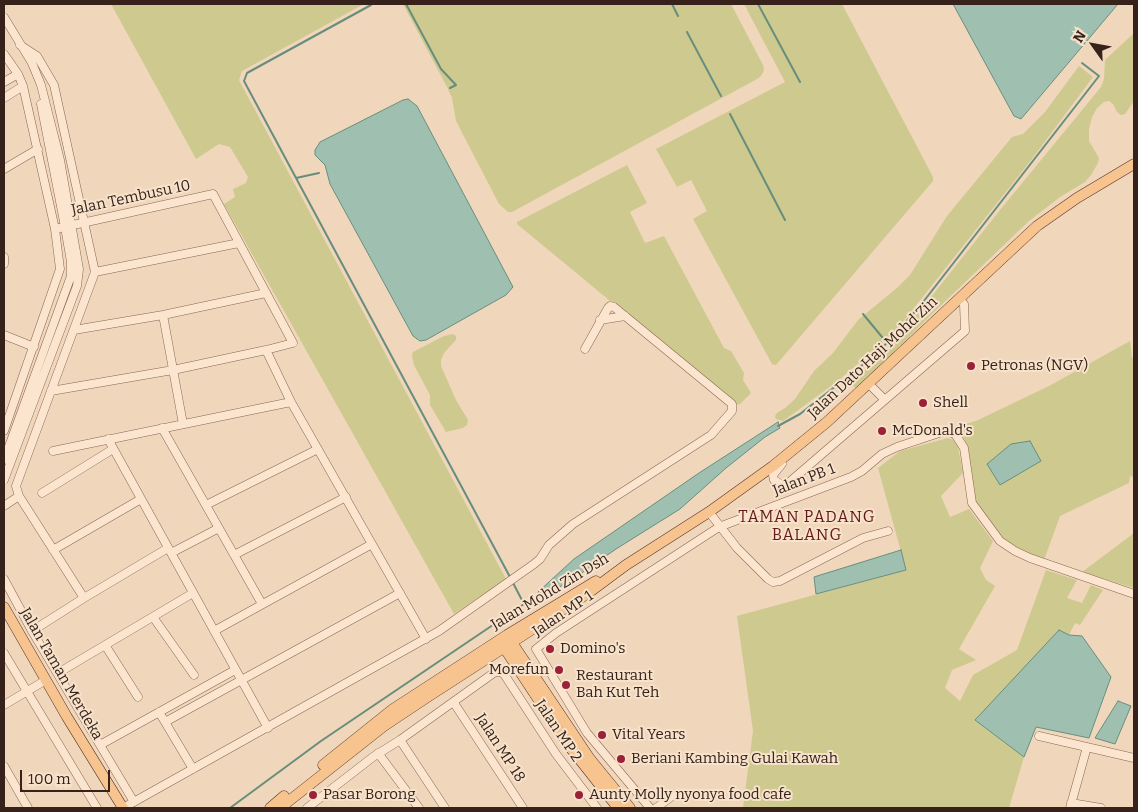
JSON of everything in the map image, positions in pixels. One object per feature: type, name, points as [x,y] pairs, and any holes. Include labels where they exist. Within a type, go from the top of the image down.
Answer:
[{"type":"main road","name":"Jalan Dato Haji Mohd Zin","points":[[626,565],[709,512],[805,441],[869,384],[1037,226],[1069,203],[1134,164]]},
{"type":"main road","name":"Jalan Mohd Zin Dsh","points":[[280,808],[363,742],[484,660],[505,641],[538,625],[587,594],[626,565]]},
{"type":"main road","name":"Jalan Mohd Zin Dsh","points":[[270,808],[393,709],[505,641],[582,588],[626,565]]},
{"type":"main road","name":"Jalan Taman Merdeka","points":[[4,607],[123,808]]},
{"type":"main road","points":[[527,664],[523,651],[524,646],[538,625]]},
{"type":"main road","points":[[505,641],[527,664],[590,759],[630,808]]},
{"type":"main road","points":[[505,641],[522,673],[569,746],[618,808]]},
{"type":"main road","points":[[484,660],[493,657],[504,658],[510,661],[522,673]]},
{"type":"street","points":[[4,17],[32,63],[41,85],[46,116]]},
{"type":"street","points":[[4,26],[31,72],[60,160],[68,226],[79,262],[77,286],[4,460]]},
{"type":"street","points":[[20,45],[33,52],[43,64],[54,86],[95,272],[16,486],[19,496],[84,598]]},
{"type":"street","points":[[4,54],[18,74],[23,86],[55,229],[60,269],[4,431]]},
{"type":"street","points":[[4,82],[18,74]]},
{"type":"street","points":[[4,98],[23,86]]},
{"type":"street","points":[[46,116],[60,114]]},
{"type":"street","points":[[4,169],[38,149]]},
{"type":"street","name":"Jalan Tembusu 10","points":[[55,229],[213,194],[239,243]]},
{"type":"street","points":[[51,391],[173,370],[293,343],[239,243],[95,272]]},
{"type":"street","points":[[4,257],[4,264]]},
{"type":"street","points":[[74,330],[163,315],[266,293]]},
{"type":"street","points":[[805,441],[797,451],[776,469],[773,475],[774,480],[778,484],[786,485],[965,331],[964,304],[959,299]]},
{"type":"street","points":[[163,315],[183,424]]},
{"type":"street","points":[[123,808],[426,639],[511,581],[540,558],[549,545],[573,524],[711,435],[732,411],[732,404],[625,316],[600,320],[585,349]]},
{"type":"street","points":[[4,336],[34,347]]},
{"type":"street","points":[[266,350],[291,402],[426,639]]},
{"type":"street","points":[[869,384],[885,400]]},
{"type":"street","points":[[53,451],[291,402]]},
{"type":"street","points":[[162,428],[262,604]]},
{"type":"street","name":"Jalan PB 1","points":[[719,527],[816,491],[856,474],[882,454],[897,447],[945,431],[950,432],[959,439],[964,448],[972,503],[1000,541],[1030,558],[1134,594]]},
{"type":"street","points":[[108,439],[268,728]]},
{"type":"street","points":[[9,448],[28,456]]},
{"type":"street","points":[[4,480],[9,448]]},
{"type":"street","points":[[42,493],[113,449]]},
{"type":"street","points":[[206,505],[318,449]]},
{"type":"street","points":[[4,506],[19,496]]},
{"type":"street","points":[[234,555],[346,497]]},
{"type":"street","points":[[53,550],[141,499]]},
{"type":"street","points":[[709,512],[737,548],[768,579],[776,582],[863,538],[888,531]]},
{"type":"street","name":"Jalan MP 1","points":[[650,808],[587,733],[536,649],[556,633],[653,572],[719,527]]},
{"type":"street","points":[[32,631],[84,598],[170,551],[219,528]]},
{"type":"street","points":[[214,631],[372,544]]},
{"type":"street","points":[[4,579],[32,631],[134,802]]},
{"type":"street","points":[[58,673],[193,593]]},
{"type":"street","points":[[165,722],[400,593]]},
{"type":"street","points":[[153,617],[194,675]]},
{"type":"street","points":[[105,645],[138,697]]},
{"type":"street","points":[[4,653],[96,808]]},
{"type":"street","points":[[100,745],[236,670]]},
{"type":"street","name":"Jalan MP 2","points":[[454,703],[495,672],[504,674],[556,754],[597,808]]},
{"type":"street","points":[[4,705],[46,680]]},
{"type":"street","points":[[306,808],[375,755],[454,703]]},
{"type":"street","name":"Jalan MP 18","points":[[454,703],[523,808]]},
{"type":"street","points":[[159,712],[193,769]]},
{"type":"street","points":[[1038,736],[1134,758]]},
{"type":"street","points":[[400,740],[445,808]]},
{"type":"street","points":[[363,742],[419,808]]},
{"type":"street","points":[[556,754],[569,746]]},
{"type":"street","points":[[1087,747],[1070,806],[1101,808]]},
{"type":"street","points":[[4,766],[6,775],[28,808]]},
{"type":"street","points":[[656,808],[675,794]]},
{"type":"shaded area","points":[[111,4],[364,4],[242,71],[239,80],[506,579],[454,614],[224,204],[235,197],[233,189],[246,183],[248,177],[230,147],[219,144],[196,159]]},
{"type":"shaded area","points":[[403,4],[731,4],[764,70],[757,79],[512,212],[508,212],[499,204],[456,121],[452,98]]},
{"type":"shaded area","points":[[744,4],[842,4],[933,177],[933,181],[776,365],[772,364],[693,219],[707,211],[691,180],[677,187],[656,149],[785,82]]},
{"type":"shaded area","points":[[953,4],[1118,4],[1021,119],[1014,116]]},
{"type":"shaded area","points":[[1134,33],[1134,101],[1125,114],[1121,115],[1109,101],[1104,102],[1097,108],[1089,129],[1089,141],[1099,158],[1091,175],[1085,182],[1060,197],[1029,221],[857,389],[853,386],[855,380],[892,343],[920,311],[1101,87],[1104,79],[1105,60]]},
{"type":"shaded area","points":[[1079,66],[1093,77],[1032,159],[895,332],[839,380],[797,411],[783,421],[776,419],[777,413],[795,399],[814,371],[833,353],[858,320],[910,275],[947,216],[1012,137],[1023,134],[1045,112]]},
{"type":"shaded area","points":[[408,99],[417,106],[513,287],[506,295],[426,340],[420,341],[413,336],[330,184],[325,165],[315,155],[315,150],[320,142]]},
{"type":"shaded area","points":[[627,165],[647,203],[630,212],[645,243],[664,236],[724,348],[731,351],[744,373],[743,380],[751,393],[740,404],[736,405],[517,224],[517,222]]},
{"type":"shaded area","points":[[453,334],[456,336],[456,340],[444,353],[441,366],[456,400],[468,420],[467,425],[463,428],[446,432],[430,405],[430,395],[414,365],[412,356],[413,352],[444,336]]},
{"type":"shaded area","points":[[1130,341],[1132,357],[1134,359],[1134,477],[1130,476],[1129,483],[1060,516],[1044,560],[1010,545],[1002,538],[974,501],[968,447],[960,431],[949,428],[976,421],[1049,386]]},
{"type":"shaded area","points":[[778,422],[780,428],[765,437],[726,468],[680,509],[541,598],[538,592],[574,559],[699,473]]},
{"type":"shaded area","points":[[948,438],[956,441],[963,473],[941,496],[950,517],[969,509],[993,541],[980,568],[986,580],[995,586],[959,649],[976,660],[952,670],[945,688],[960,701],[973,675],[1017,650],[1046,570],[1077,580],[1067,598],[1082,603],[1091,585],[1103,590],[1080,625],[1075,623],[1069,635],[975,720],[1024,757],[1009,808],[743,808],[753,731],[737,616],[906,570],[878,468],[900,451]]},
{"type":"shaded area","points":[[1030,441],[1041,461],[1000,485],[987,464],[1011,444]]},
{"type":"shaded area","points":[[1134,533],[1134,588],[1082,572]]},
{"type":"shaded area","points":[[901,550],[906,570],[816,594],[814,577]]},
{"type":"shaded area","points":[[1059,630],[1069,635],[1082,636],[1111,677],[1089,738],[1036,727],[1024,757],[975,720]]},
{"type":"shaded area","points":[[1118,701],[1131,706],[1115,744],[1095,738]]},
{"type":"waterway","points":[[406,4],[441,69],[456,85],[450,88]]},
{"type":"waterway","points":[[672,4],[678,16]]},
{"type":"waterway","points":[[758,4],[800,82]]},
{"type":"waterway","points":[[371,5],[247,73],[244,81],[510,577]]},
{"type":"waterway","points":[[687,32],[721,96]]},
{"type":"waterway","points":[[778,426],[800,414],[859,368],[887,343],[920,306],[1099,76],[1082,63]]},
{"type":"waterway","points":[[730,114],[785,220]]},
{"type":"waterway","points":[[296,178],[319,173]]},
{"type":"waterway","points":[[863,314],[887,343]]},
{"type":"waterway","points":[[230,808],[321,741],[524,604],[512,581]]},
{"type":"waterway","points":[[524,604],[541,593]]},
{"type":"place","name":"Petronas (NGV)","points":[[971,366]]},
{"type":"place","name":"Shell","points":[[923,403]]},
{"type":"place","name":"McDonald's","points":[[882,431]]},
{"type":"place","name":"Domino's","points":[[550,649]]},
{"type":"place","name":"Morefun","points":[[559,670]]},
{"type":"place","name":"Restaurant Bah Kut Teh","points":[[566,685]]},
{"type":"place","name":"Vital Years","points":[[602,735]]},
{"type":"place","name":"Beriani Kambing Gulai Kawah","points":[[621,759]]},
{"type":"place","name":"Pasar Borong","points":[[313,795]]},
{"type":"place","name":"Aunty Molly nyonya food cafe","points":[[579,795]]},
{"type":"district","name":"TAMAN PADANG BALANG","points":[[807,527]]}]
